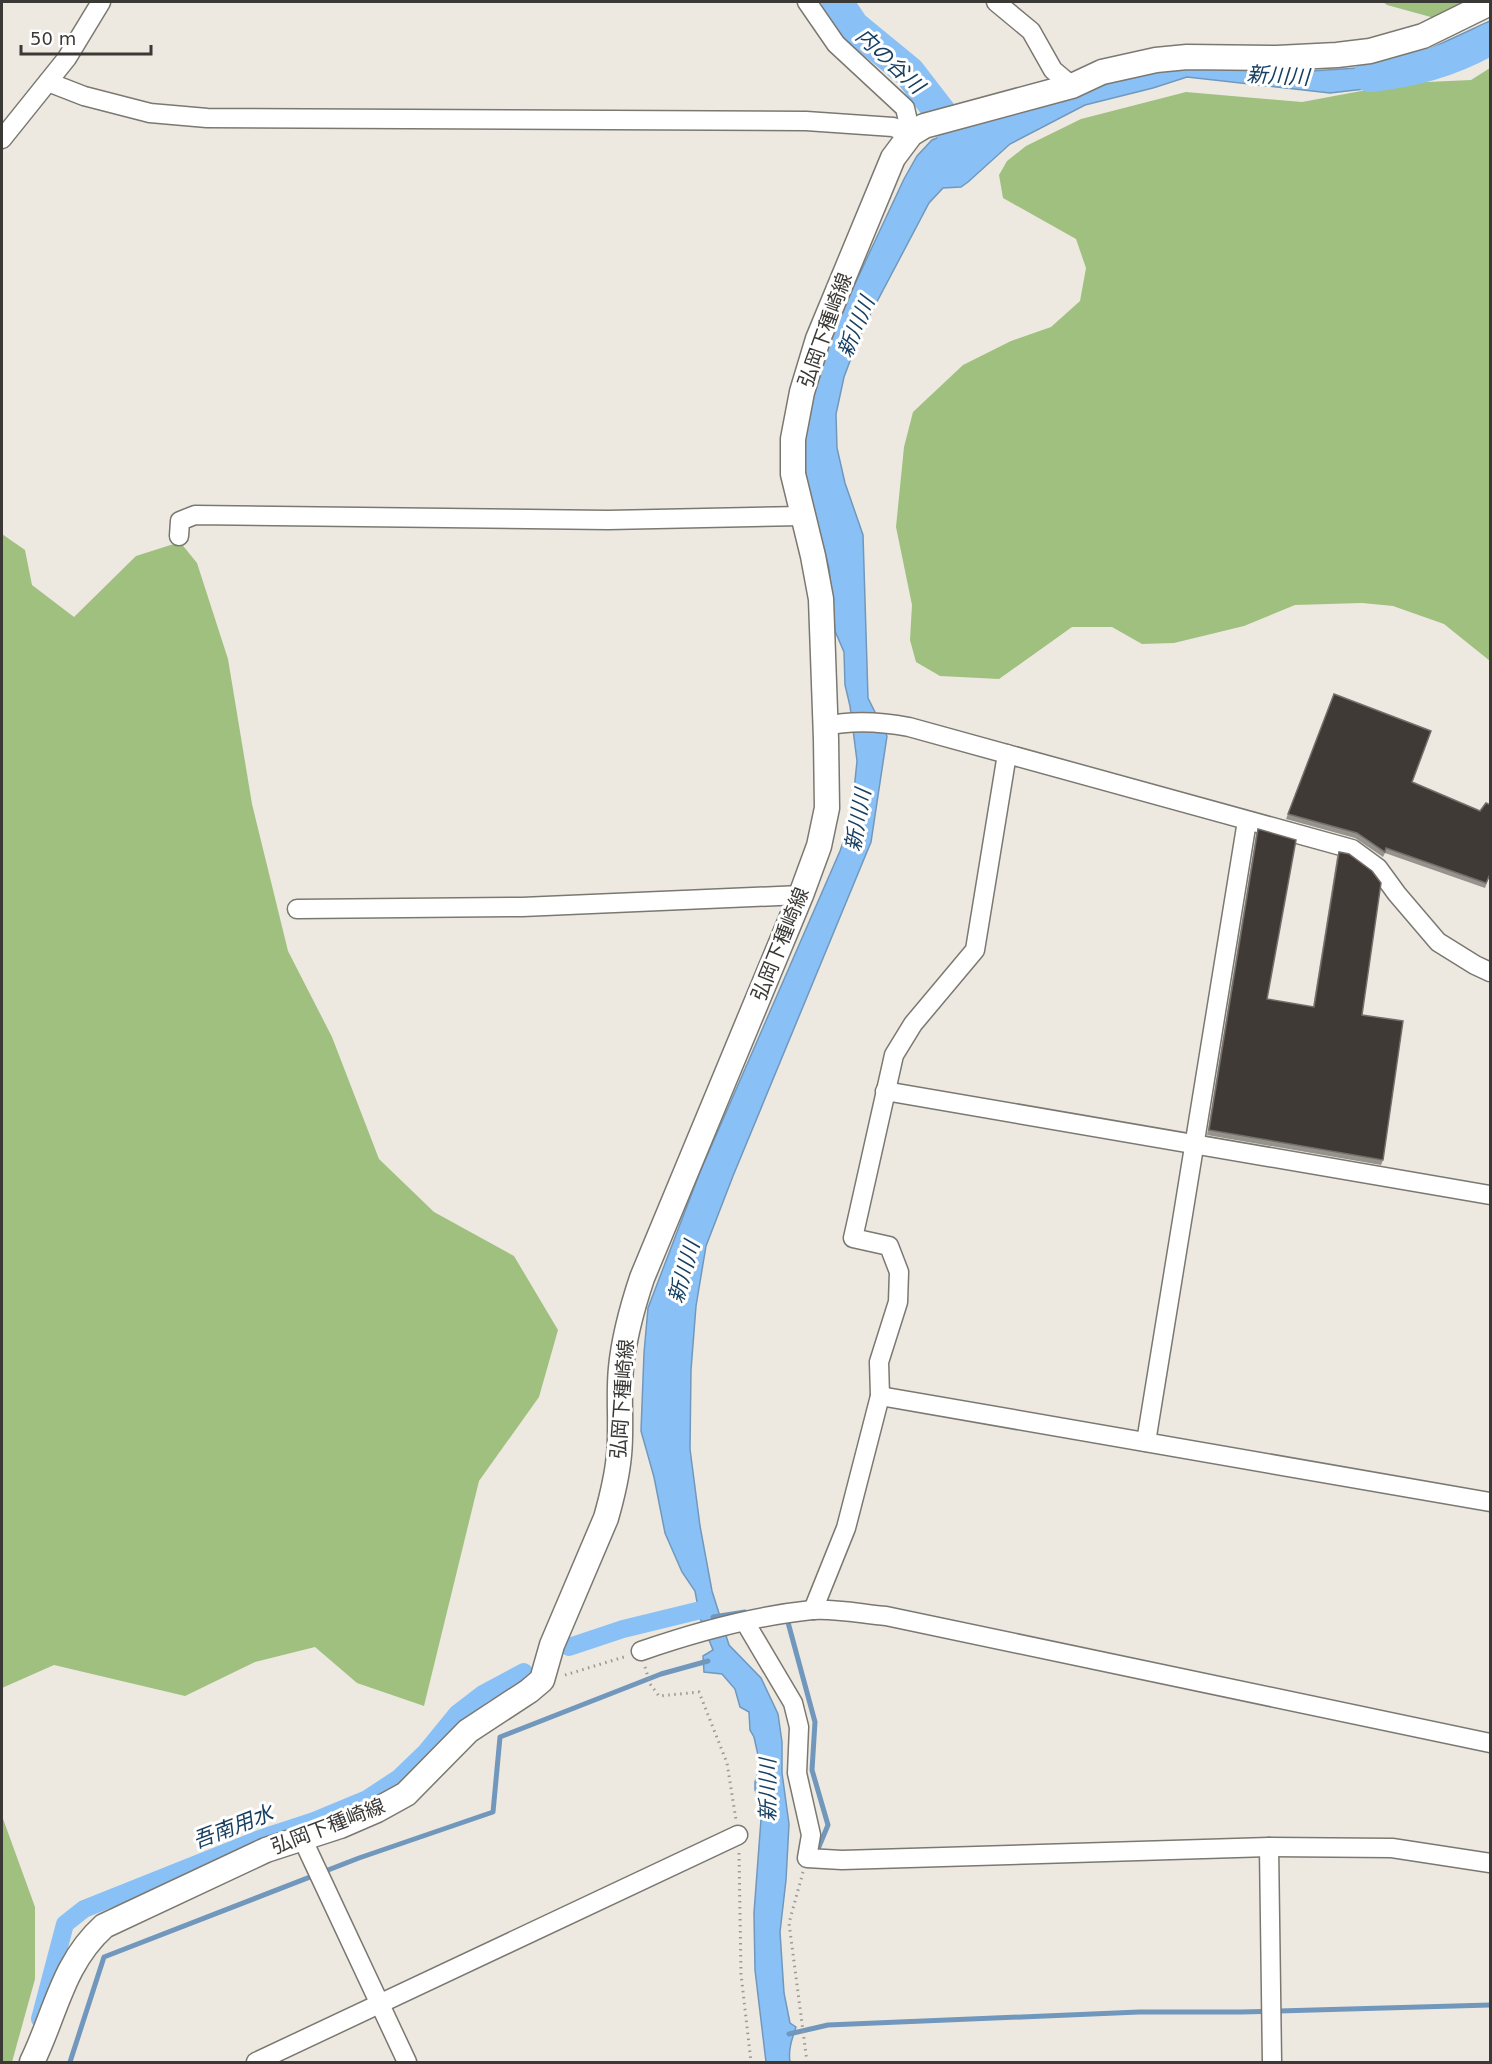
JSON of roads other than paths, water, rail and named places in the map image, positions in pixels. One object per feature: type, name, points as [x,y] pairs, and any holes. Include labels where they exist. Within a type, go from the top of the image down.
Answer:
[{"type":"main road","points":[[918,130],[964,114],[1072,86],[1102,72],[1156,60],[1187,57],[1289,57],[1370,51],[1423,36],[1491,3]]},
{"type":"main road","name":"弘岡下種崎線","points":[[38,2058],[48,2022],[70,1968],[90,1938],[104,1926],[266,1850],[359,1818],[394,1802],[406,1794],[468,1731],[542,1680],[552,1645],[606,1518],[612,1497],[620,1454],[622,1361],[625,1333],[636,1296],[819,846],[826,808],[831,724],[821,599],[793,474],[793,439],[802,392],[818,339],[893,158],[918,130]]},
{"type":"street","points":[[2,139],[67,58],[101,2]]},
{"type":"street","points":[[807,2],[836,44],[905,108],[918,130]]},
{"type":"street","points":[[996,2],[1031,31],[1053,70],[1072,86]]},
{"type":"street","points":[[48,82],[84,96],[150,113],[207,118],[806,121],[918,130]]},
{"type":"street","points":[[179,536],[180,521],[195,515],[608,520],[802,516]]},
{"type":"street","points":[[831,724],[891,724],[1352,849],[1378,868],[1438,942],[1491,972]]},
{"type":"street","points":[[813,1610],[846,1528],[880,1396],[879,1362],[898,1302],[898,1272],[889,1246],[853,1238],[885,1091],[894,1055],[913,1024],[975,950],[1007,754]]},
{"type":"street","points":[[1146,1442],[1247,821]]},
{"type":"street","points":[[297,909],[522,907],[801,895]]},
{"type":"street","points":[[885,1091],[1491,1195]]},
{"type":"street","points":[[880,1396],[1491,1502]]},
{"type":"street","points":[[640,1651],[694,1633],[736,1623],[813,1610],[886,1616],[1491,1743]]},
{"type":"street","points":[[736,1623],[793,1703],[799,1727],[797,1773],[811,1835],[807,1858],[842,1860],[1269,1847],[1392,1848],[1491,1863]]},
{"type":"street","points":[[256,2062],[738,1835]]},
{"type":"street","points":[[302,1838],[407,2062]]},
{"type":"street","points":[[1269,1847],[1272,2062]]},
{"type":"water","points":[[1490,21],[1490,47],[1432,79],[1423,52]]},
{"type":"water","points":[[1406,55],[1416,83],[1330,93],[1187,77],[1085,105],[1010,144],[968,182],[961,187],[943,188],[929,203],[871,313],[844,377],[836,414],[837,448],[845,483],[863,535],[868,698],[887,736],[871,842],[706,1246],[696,1306],[691,1370],[690,1449],[700,1526],[712,1591],[729,1645],[761,1678],[778,1714],[782,1742],[782,1773],[789,1824],[780,1932],[784,1993],[790,2023],[796,2027],[790,2049],[790,2062],[766,2062],[755,1970],[754,1913],[762,1806],[755,1790],[755,1782],[760,1764],[754,1737],[750,1730],[749,1712],[740,1707],[735,1689],[722,1674],[704,1672],[703,1656],[713,1650],[700,1618],[695,1591],[682,1572],[665,1533],[654,1477],[641,1431],[648,1308],[700,1172],[840,851],[851,820],[857,761],[845,685],[844,652],[835,631],[829,568],[804,474],[805,426],[823,356],[904,179],[917,156],[932,140],[966,126],[1143,70],[1244,67],[1312,71],[1372,67]]},
{"type":"waterway","name":"内の谷川","points":[[837,2],[853,26],[909,72],[943,116],[960,145]]},
{"type":"waterway","name":"新川川","points":[[1369,76],[1432,64],[1490,39]]},
{"type":"waterway","name":"吾南用水","points":[[569,1647],[623,1629],[705,1609]]},
{"type":"waterway","points":[[713,1617],[745,1612]]},
{"type":"waterway","points":[[786,1615],[815,1722],[812,1770],[828,1825],[818,1849]]},
{"type":"waterway","points":[[70,2062],[104,1957],[359,1858],[493,1812],[500,1737],[661,1674],[708,1661]]},
{"type":"waterway","name":"吾南用水","points":[[40,2019],[65,1924],[84,1909],[367,1799],[399,1778],[426,1752],[457,1714],[483,1694],[524,1672]]},
{"type":"waterway","points":[[789,2034],[828,2025],[1139,2012],[1241,2012],[1490,2005]]}]
